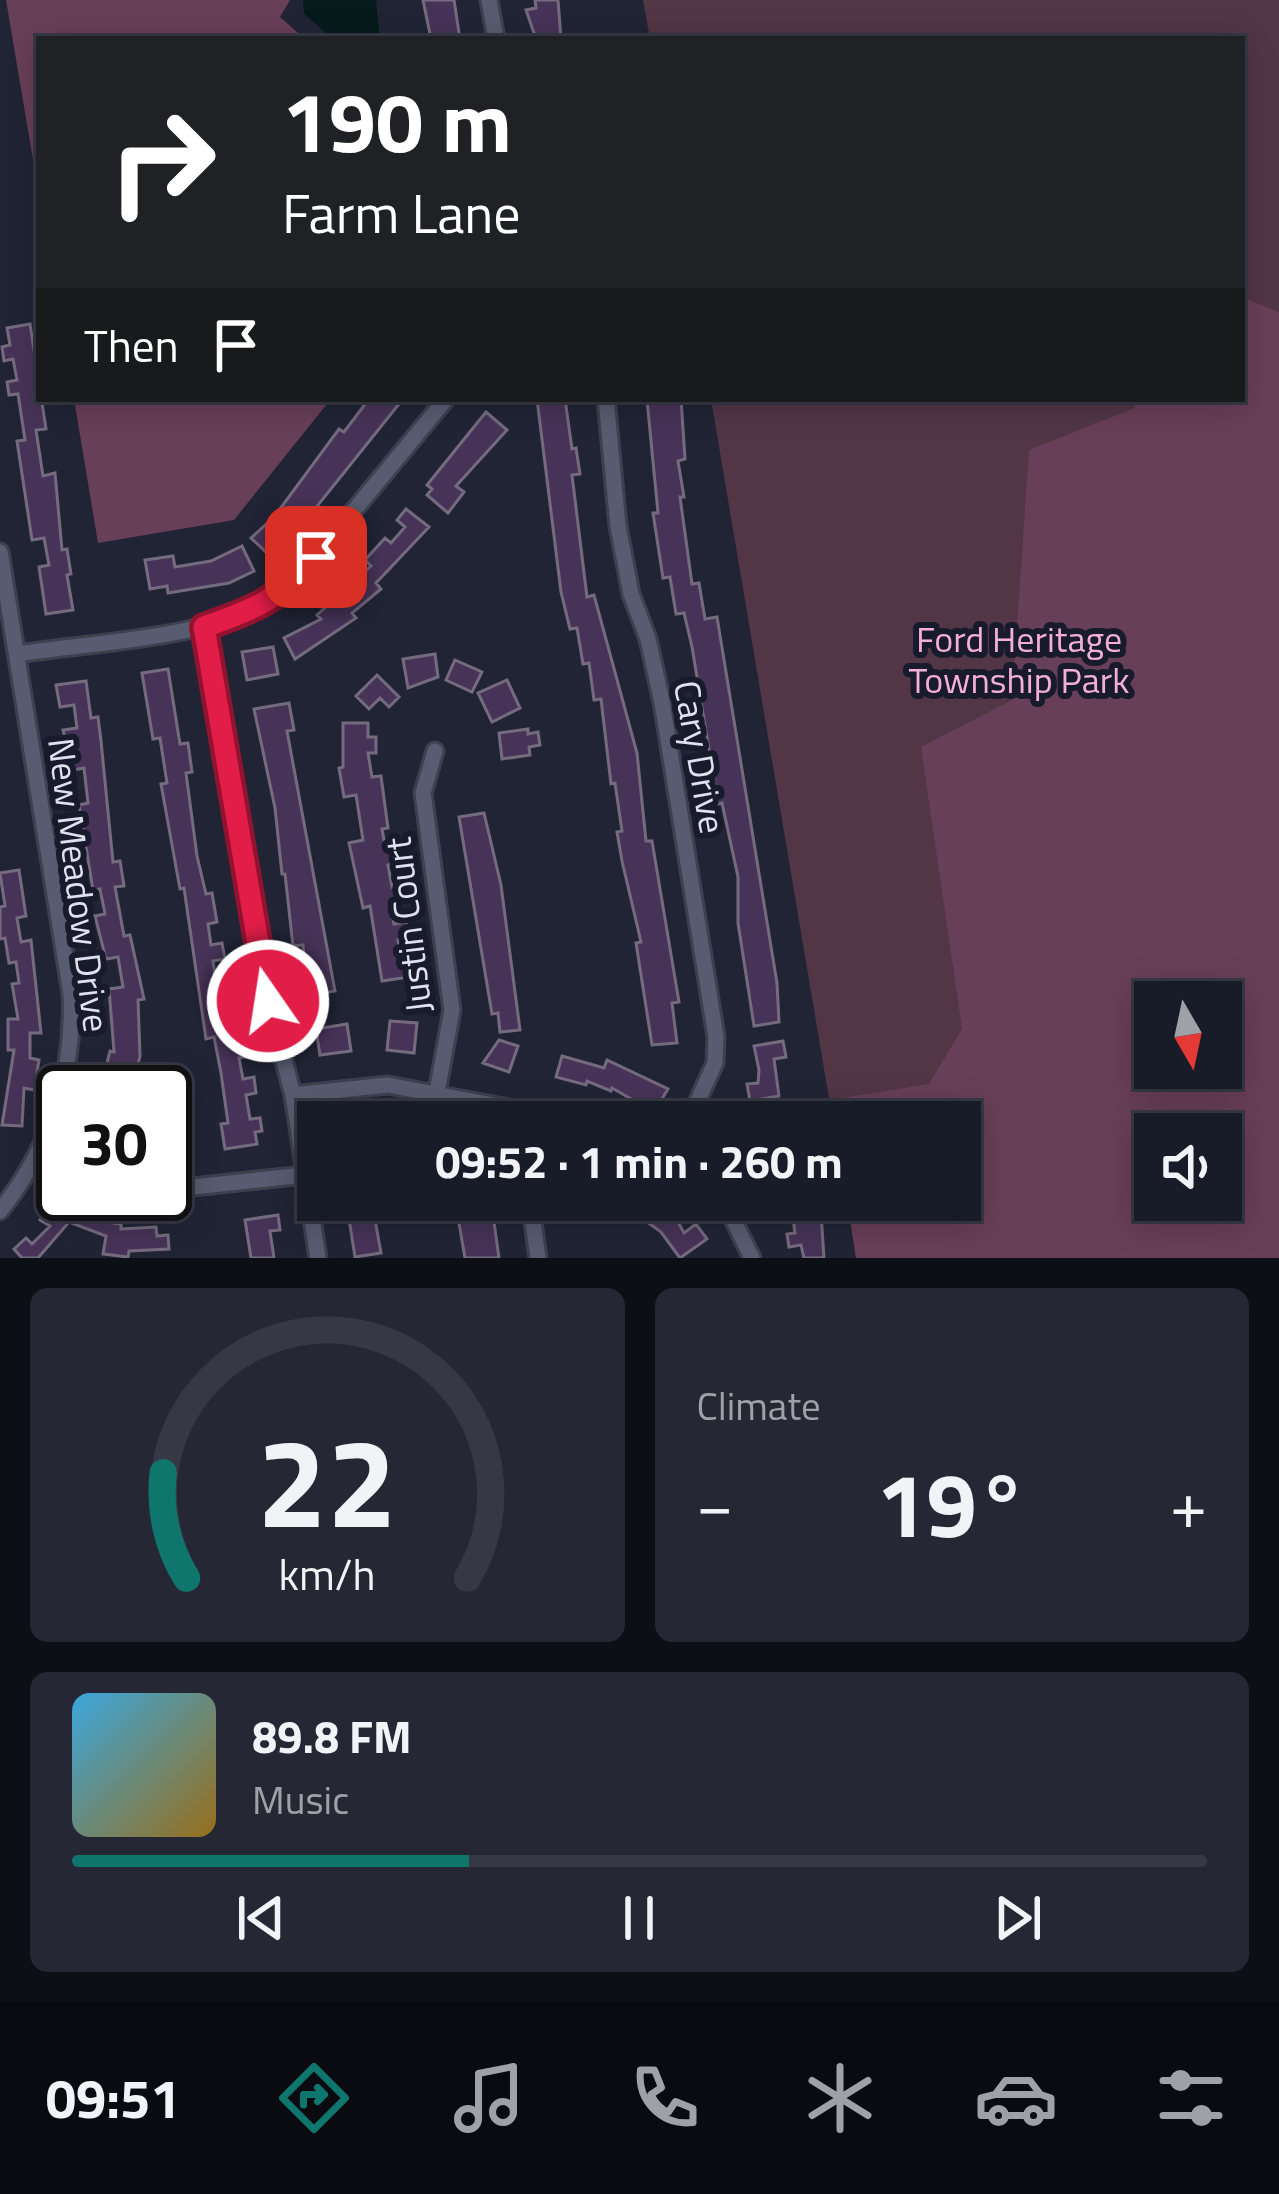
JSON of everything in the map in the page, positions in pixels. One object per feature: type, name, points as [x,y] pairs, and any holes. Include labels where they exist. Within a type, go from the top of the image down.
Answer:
[{"type":"street","points":[[489,0],[495,36]]},
{"type":"street","points":[[17,654],[204,627],[270,602],[289,589],[444,402]]},
{"type":"street","name":"Cary Drive","points":[[606,402],[618,526],[631,594],[648,639],[662,701],[716,1037],[715,1064],[698,1101]]},
{"type":"street","name":"New Meadow Drive","points":[[0,552],[72,1016],[67,1065]]},
{"type":"street","points":[[204,627],[259,964],[297,1125]]},
{"type":"street","name":"Justin Court","points":[[435,751],[423,793],[452,1010],[437,1092]]},
{"type":"street","points":[[293,1096],[388,1085],[474,1101]]},
{"type":"street","name":"New Meadow Drive","points":[[0,1211],[36,1154]]},
{"type":"street","points":[[192,1187],[297,1176]]},
{"type":"street","points":[[312,1221],[318,1258]]},
{"type":"street","points":[[533,1221],[538,1258]]},
{"type":"street","points":[[734,1221],[752,1258]]},
{"type":"green space","points":[[6,0],[290,0],[280,17],[302,36],[36,36],[36,177]]},
{"type":"green space","name":"Ford Heritage Township Park","points":[[643,0],[1279,0],[1279,1258],[856,1258],[850,1221],[981,1221],[981,1101],[829,1101],[712,402],[1245,402],[1245,36],[649,36]]},
{"type":"green space","points":[[1245,298],[1279,312],[1279,1258],[856,1258],[850,1221],[981,1221],[981,1101],[830,1100],[929,1084],[962,1029],[921,747],[1012,700],[1029,450],[1135,408],[1134,402],[1245,402]]},
{"type":"green space","points":[[74,402],[329,402],[234,520],[98,543]]},
{"type":"shaded area","points":[[303,0],[376,0],[380,36],[330,36],[304,14]]},
{"type":"building","points":[[423,0],[454,0],[460,36],[430,36]]},
{"type":"building","points":[[535,0],[558,0],[561,36],[535,36],[526,10],[536,8]]},
{"type":"building","points":[[30,324],[36,402],[42,402],[46,429],[36,430],[43,476],[55,473],[73,610],[46,614],[39,567],[49,565],[44,538],[32,540],[17,441],[25,440],[18,394],[9,395],[7,382],[17,380],[13,359],[4,361],[2,347],[10,345],[7,328]]},
{"type":"building","points":[[367,402],[401,402],[294,535],[284,546],[277,540],[266,552],[251,538],[274,517],[339,429],[344,432]]},
{"type":"building","points":[[537,402],[565,402],[572,449],[576,448],[580,474],[572,475],[587,597],[594,595],[637,753],[646,841],[652,841],[679,1002],[672,1003],[677,1043],[652,1045],[636,943],[641,942],[617,832],[622,831],[601,699],[594,700],[589,663],[583,664],[577,628],[570,629],[561,592]]},
{"type":"building","points":[[647,402],[681,402],[685,459],[678,461],[684,497],[680,497],[692,584],[699,583],[705,619],[717,617],[777,983],[779,1022],[754,1026],[738,923],[738,877],[722,803],[718,804],[684,613],[676,614],[670,577],[663,578],[653,513],[658,513]]},
{"type":"building","points":[[486,412],[507,430],[456,486],[464,492],[448,513],[427,495],[432,489],[427,485]]},
{"type":"building","points":[[406,509],[429,527],[376,583],[381,589],[352,613],[356,618],[295,659],[284,638],[321,619],[317,615],[371,566],[365,560],[385,538],[391,543],[405,527],[397,520]]},
{"type":"building","points":[[242,546],[254,571],[229,583],[168,593],[167,586],[150,589],[145,560],[173,556],[175,567],[211,561]]},
{"type":"building","points":[[273,647],[278,674],[247,680],[242,652]]},
{"type":"building","points":[[435,654],[438,677],[408,688],[403,659]]},
{"type":"building","points":[[455,660],[482,672],[472,692],[446,680]]},
{"type":"building","points":[[168,669],[180,744],[188,743],[192,772],[186,773],[197,856],[206,894],[212,893],[217,922],[208,924],[211,945],[222,943],[225,959],[213,961],[216,982],[230,980],[234,1019],[243,1018],[251,1056],[239,1058],[243,1079],[254,1077],[256,1093],[246,1095],[250,1119],[260,1118],[262,1131],[255,1132],[257,1144],[225,1149],[221,1124],[228,1123],[221,1073],[214,1037],[206,1039],[184,888],[180,889],[161,784],[167,783],[160,738],[153,739],[142,673]]},
{"type":"building","points":[[377,675],[399,697],[389,707],[380,698],[369,709],[356,696]]},
{"type":"building","points":[[507,680],[520,708],[492,722],[478,693]]},
{"type":"building","points":[[86,681],[91,718],[98,717],[113,862],[120,861],[124,886],[115,887],[144,999],[138,1000],[138,1065],[107,1063],[110,1051],[114,1052],[109,989],[123,987],[118,957],[106,959],[95,916],[105,914],[100,889],[93,890],[79,805],[88,803],[84,768],[73,770],[63,730],[77,728],[74,705],[60,707],[56,685]]},
{"type":"building","points":[[289,703],[294,730],[287,731],[335,991],[315,994],[313,985],[306,986],[303,945],[293,946],[275,808],[254,709]]},
{"type":"building","points":[[343,723],[368,723],[368,737],[376,737],[376,753],[368,753],[372,777],[381,776],[388,828],[382,829],[386,851],[393,850],[396,864],[388,865],[392,887],[400,886],[403,901],[390,903],[394,924],[406,922],[409,938],[398,940],[401,961],[413,959],[416,976],[382,981],[370,906],[363,908],[349,843],[363,840],[356,795],[344,797],[339,768],[343,767]]},
{"type":"building","points":[[528,729],[528,734],[538,732],[540,745],[529,747],[530,755],[502,759],[499,733]]},
{"type":"building","points":[[484,813],[501,885],[520,1030],[500,1032],[498,1013],[492,1014],[459,817]]},
{"type":"building","points":[[19,870],[26,916],[17,918],[21,942],[31,940],[41,1033],[30,1033],[30,1058],[39,1060],[34,1090],[24,1088],[22,1126],[2,1125],[14,1050],[8,1050],[8,1019],[18,1019],[12,984],[19,983],[16,962],[9,963],[5,938],[0,939],[0,907],[5,906],[0,873]]},
{"type":"building","points":[[390,1021],[417,1023],[414,1053],[387,1050]]},
{"type":"building","points":[[347,1024],[351,1051],[320,1055],[316,1029]]},
{"type":"building","points":[[499,1040],[518,1046],[509,1072],[483,1063]]},
{"type":"building","points":[[783,1041],[786,1057],[774,1059],[779,1096],[750,1101],[747,1084],[758,1083],[759,1070],[754,1046]]},
{"type":"building","points":[[562,1056],[604,1068],[607,1060],[668,1089],[661,1101],[635,1101],[612,1088],[556,1077]]},
{"type":"building","points":[[278,1215],[280,1230],[270,1231],[274,1258],[251,1258],[245,1220]]},
{"type":"building","points":[[42,1221],[99,1221],[121,1224],[121,1229],[156,1227],[157,1236],[168,1235],[169,1249],[129,1251],[128,1257],[103,1254],[106,1236],[69,1222],[38,1258],[22,1258],[14,1249],[26,1238],[32,1244],[50,1226]]},
{"type":"building","points":[[349,1221],[375,1221],[381,1253],[355,1257]]},
{"type":"building","points":[[459,1221],[494,1221],[499,1258],[465,1258]]},
{"type":"building","points":[[646,1221],[678,1221],[684,1233],[696,1224],[707,1239],[680,1258],[661,1232]]},
{"type":"building","points":[[793,1221],[822,1221],[824,1258],[804,1258],[801,1245],[789,1247],[787,1234],[795,1233]]},
{"type":"route","points":[[268,1001],[204,627],[270,602],[289,589],[316,557]]}]
